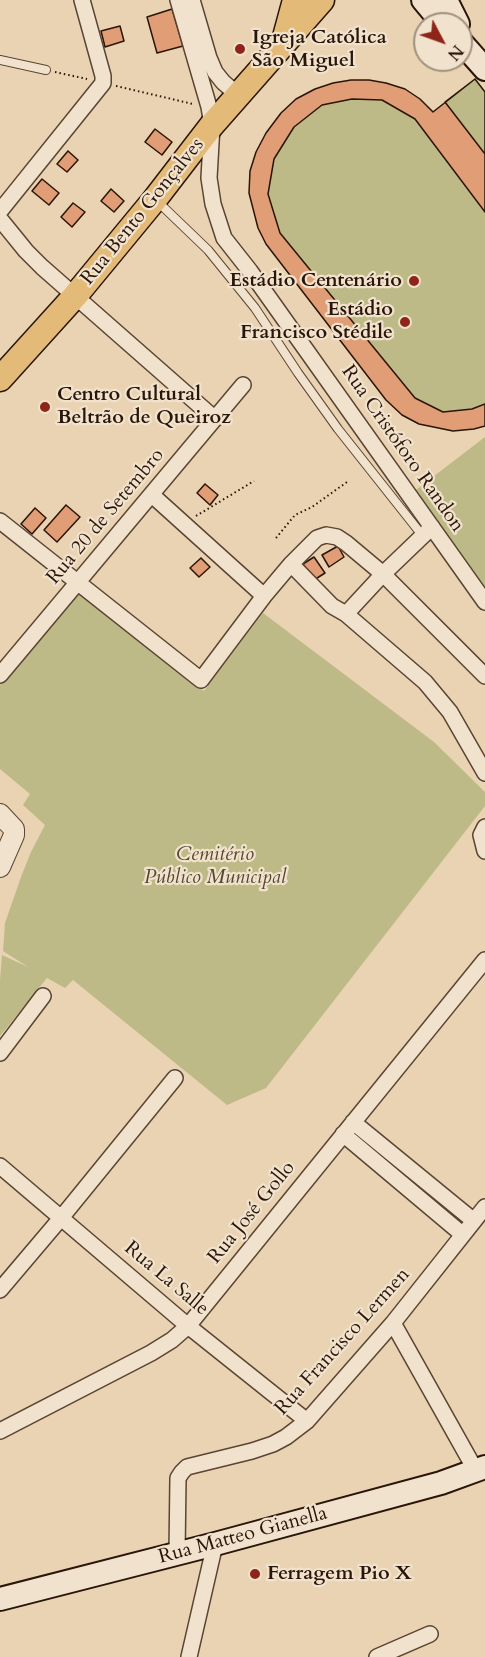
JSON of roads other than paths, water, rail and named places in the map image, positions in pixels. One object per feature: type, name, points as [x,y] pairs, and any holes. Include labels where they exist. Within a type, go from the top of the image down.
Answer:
[{"type":"main road","name":"Rua Bento Gonçalves","points":[[283,42],[295,0]]},
{"type":"main road","name":"Rua Bento Gonçalves","points":[[0,379],[75,296],[155,199],[211,116],[239,96],[283,42],[322,0]]},
{"type":"main road","points":[[423,0],[449,11]]},
{"type":"main road","name":"Rua Matteo Gianella","points":[[0,1599],[441,1484],[480,1469]]},
{"type":"street","points":[[0,211],[103,83],[82,0]]},
{"type":"street","name":"Rua Cristóforo Randon","points":[[178,0],[211,116],[209,178],[213,204],[224,238],[250,271],[427,531],[485,602]]},
{"type":"street","points":[[192,0],[215,72],[239,96]]},
{"type":"street","points":[[0,219],[42,267],[215,419]]},
{"type":"street","name":"Rua 20 de Setembro","points":[[0,675],[243,386]]},
{"type":"street","points":[[152,495],[264,596]]},
{"type":"street","points":[[0,521],[201,680],[291,564],[317,538],[326,535],[336,537],[346,543],[383,574],[485,676]]},
{"type":"street","points":[[346,614],[427,531]]},
{"type":"street","points":[[291,564],[332,606],[346,614],[425,682],[450,712],[485,773]]},
{"type":"street","points":[[0,814],[14,829],[14,835],[0,867]]},
{"type":"street","points":[[485,826],[481,835],[485,851]]},
{"type":"street","name":"Rua José Gollo","points":[[0,1431],[151,1353],[172,1340],[188,1326],[485,960]]},
{"type":"street","points":[[0,1053],[43,996]]},
{"type":"street","points":[[0,1290],[62,1218],[175,1078]]},
{"type":"street","points":[[353,1122],[474,1221]]},
{"type":"street","points":[[343,1134],[462,1234]]},
{"type":"street","name":"Rua La Salle","points":[[0,1166],[188,1326],[307,1421]]},
{"type":"street","name":"Rua Francisco Lermen","points":[[177,1554],[178,1478],[182,1472],[187,1467],[273,1444],[307,1421],[393,1323],[485,1207]]},
{"type":"street","points":[[393,1323],[480,1469]]},
{"type":"street","points":[[189,1657],[215,1544]]},
{"type":"street","points":[[377,1657],[430,1634]]},
{"type":"lane","points":[[0,60],[46,70]]},
{"type":"lane","points":[[155,199],[208,250],[255,308],[338,429],[427,531]]},
{"type":"place","name":"Igreja Católica São Miguel","points":[[240,49]]},
{"type":"place","name":"Estádio Centenário","points":[[414,281]]},
{"type":"place","name":"Estádio Francisco Stédile","points":[[405,322]]},
{"type":"place","name":"Centro Cultural Beltrão de Queiroz","points":[[45,407]]},
{"type":"place","name":"Ferragem Pio X","points":[[255,1574]]},
{"type":"park label","name":"Cemitério Público Municipal","points":[[215,866]]}]
